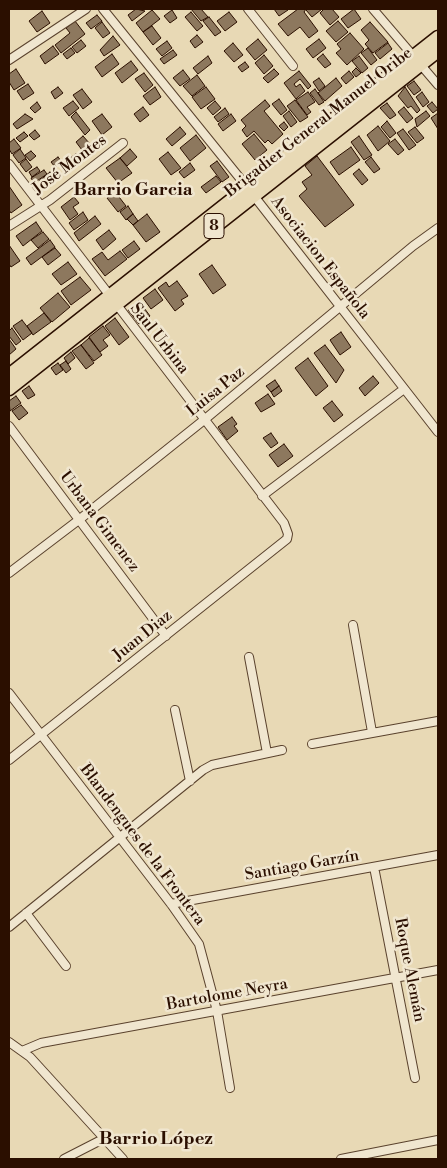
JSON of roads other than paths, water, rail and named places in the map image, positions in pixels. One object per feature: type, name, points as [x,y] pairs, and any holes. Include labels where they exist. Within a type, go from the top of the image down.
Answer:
[{"type":"main road","name":"Brigadier General Manuel Oribe","points":[[9,389],[112,300],[416,61],[438,37]]},
{"type":"main road","name":"Brigadier General Manuel Oribe","points":[[416,61],[438,50]]},
{"type":"main road","name":"Brigadier General Manuel Oribe","points":[[9,375],[112,300]]},
{"type":"street","points":[[9,60],[86,9]]},
{"type":"street","name":"Asociacion Española","points":[[103,9],[250,191],[438,432]]},
{"type":"street","points":[[248,9],[293,66]]},
{"type":"street","points":[[373,9],[438,85]]},
{"type":"street","name":"José Montes","points":[[9,226],[40,206],[124,143]]},
{"type":"street","name":"Saul Urbina","points":[[9,164],[287,529]]},
{"type":"street","name":"Luisa Paz","points":[[9,573],[204,420],[413,246],[438,228]]},
{"type":"street","points":[[262,496],[404,389]]},
{"type":"street","points":[[431,422],[438,416]]},
{"type":"street","name":"Urbana Gimenez","points":[[9,426],[166,636]]},
{"type":"street","name":"Juan Diaz","points":[[9,760],[287,539],[287,529]]},
{"type":"street","points":[[353,625],[372,732]]},
{"type":"street","points":[[249,657],[267,753]]},
{"type":"street","name":"Blandengues de la Frontera","points":[[9,693],[171,904],[199,944],[216,1010],[230,1088]]},
{"type":"street","points":[[175,710],[190,781]]},
{"type":"street","points":[[312,744],[438,721]]},
{"type":"street","points":[[9,926],[212,765],[282,750]]},
{"type":"street","name":"Santiago Garzín","points":[[171,904],[438,854]]},
{"type":"street","name":"Roque Alemán","points":[[374,867],[415,1078]]},
{"type":"street","points":[[26,913],[66,966]]},
{"type":"street","name":"Bartolome Neyra","points":[[22,1051],[41,1043],[438,970]]},
{"type":"street","points":[[9,1042],[22,1051],[123,1159]]},
{"type":"street","points":[[64,1159],[105,1138]]},
{"type":"street","points":[[341,1159],[438,1140]]},
{"type":"district","name":"Barrio Garcia","points":[[133,191]]},
{"type":"district","name":"Barrio López","points":[[156,1140]]}]
